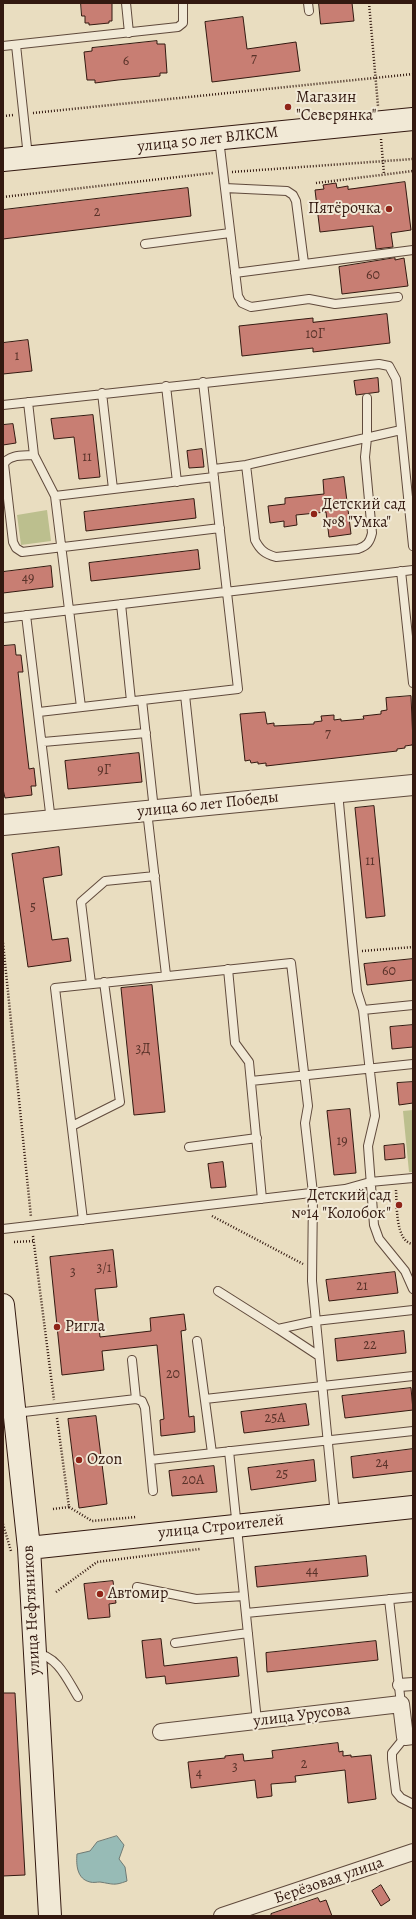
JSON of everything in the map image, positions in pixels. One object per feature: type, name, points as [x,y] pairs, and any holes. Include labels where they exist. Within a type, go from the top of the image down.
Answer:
[{"type":"main road","name":"улица 50 лет ВЛКСМ","points":[[3,160],[413,119]]},
{"type":"main road","name":"улица Нефтяников","points":[[3,1305],[14,1413],[10,1443],[29,1548],[50,1916]]},
{"type":"main road","name":"улица Строителей","points":[[29,1548],[413,1507]]},
{"type":"street","name":"улица 60 лет Победы","points":[[3,825],[413,785]]},
{"type":"street","points":[[399,1685],[413,1684]]},
{"type":"street","points":[[401,1704],[409,1736]]},
{"type":"street","name":"улица Урусова","points":[[161,1732],[401,1704]]},
{"type":"street","name":"Берёзовая улица","points":[[222,1916],[413,1852]]},
{"type":"lane","points":[[126,3],[129,33]]},
{"type":"lane","points":[[3,46],[178,27],[183,23],[185,17],[183,3]]},
{"type":"lane","points":[[16,45],[28,158]]},
{"type":"lane","points":[[219,138],[238,296],[242,303],[251,307],[310,299],[335,304],[398,297]]},
{"type":"lane","points":[[225,188],[287,191],[293,195],[296,200],[304,263]]},
{"type":"lane","points":[[145,244],[230,233]]},
{"type":"lane","points":[[235,273],[413,250]]},
{"type":"lane","points":[[3,405],[166,386],[380,364],[389,366],[396,379],[413,546]]},
{"type":"lane","points":[[39,712],[238,689],[203,382]]},
{"type":"lane","points":[[166,386],[177,482]]},
{"type":"lane","points":[[102,393],[113,489]]},
{"type":"lane","points":[[246,465],[255,540],[260,549],[267,554],[276,557],[358,549],[366,546],[371,540],[372,533],[364,457],[367,438],[367,398]]},
{"type":"lane","points":[[28,402],[34,455],[55,496],[81,707]]},
{"type":"lane","points":[[55,496],[177,482],[401,430]]},
{"type":"lane","points":[[34,455],[12,457],[4,464],[13,542],[16,548],[22,552],[220,528]]},
{"type":"lane","points":[[3,618],[413,570]]},
{"type":"lane","points":[[401,571],[413,683]]},
{"type":"lane","points":[[121,604],[131,701]]},
{"type":"lane","points":[[26,615],[43,742],[51,820]]},
{"type":"lane","points":[[185,695],[197,806]]},
{"type":"lane","points":[[142,700],[146,733],[155,876],[166,975]]},
{"type":"lane","points":[[43,742],[146,733]]},
{"type":"lane","points":[[338,792],[357,991],[363,1010],[375,1116],[368,1146],[370,1182],[376,1233],[405,1271],[413,1289]]},
{"type":"lane","points":[[91,984],[81,902],[105,881],[155,876]]},
{"type":"lane","points":[[83,1220],[55,988],[291,962],[308,1106],[305,1123],[313,1193],[312,1268],[315,1321],[335,1515]]},
{"type":"lane","points":[[228,969],[235,1043],[249,1062],[262,1199]]},
{"type":"lane","points":[[72,1126],[120,1102],[104,982]]},
{"type":"lane","points":[[363,1010],[413,1005]]},
{"type":"lane","points":[[251,1081],[413,1064]]},
{"type":"lane","points":[[189,1148],[257,1138]]},
{"type":"lane","points":[[3,1229],[313,1193],[345,1189],[370,1182],[413,1178]]},
{"type":"lane","points":[[218,1291],[319,1356]]},
{"type":"lane","points":[[278,1330],[315,1321],[413,1310]]},
{"type":"lane","points":[[197,1341],[212,1453]]},
{"type":"lane","points":[[132,1360],[136,1399]]},
{"type":"lane","points":[[205,1399],[413,1376]]},
{"type":"lane","points":[[14,1413],[136,1399],[142,1401],[145,1408],[154,1491]]},
{"type":"lane","points":[[150,1460],[413,1431]]},
{"type":"lane","points":[[229,1451],[257,1721]]},
{"type":"lane","points":[[137,1587],[196,1599],[244,1596]]},
{"type":"lane","points":[[246,1613],[413,1597]]},
{"type":"lane","points":[[389,1599],[401,1704]]},
{"type":"lane","points":[[175,1643],[248,1633]]},
{"type":"lane","points":[[35,1653],[46,1654],[53,1659],[78,1697]]},
{"type":"lane","points":[[409,1736],[392,1753],[392,1759],[396,1792],[401,1798],[412,1803]]},
{"type":"path","points":[[369,3],[375,78]]},
{"type":"path","points":[[3,116],[413,74]]},
{"type":"path","points":[[3,197],[223,172],[413,159]]},
{"type":"path","points":[[316,183],[413,171],[413,176]]},
{"type":"path","points":[[3,943],[32,1226],[69,1507]]},
{"type":"path","points":[[353,952],[413,947]]},
{"type":"path","points":[[395,1179],[399,1230],[406,1241],[413,1244]]},
{"type":"path","points":[[195,1207],[312,1268]]},
{"type":"path","points":[[14,1242],[34,1241]]},
{"type":"path","points":[[52,1509],[69,1507],[92,1521],[138,1517]]},
{"type":"path","points":[[56,1592],[97,1562],[207,1548]]},
{"type":"green space","points":[[47,510],[51,541],[21,545],[17,515]]},
{"type":"green space","points":[[413,1110],[413,1172],[409,1172],[403,1111]]},
{"type":"water","points":[[117,1836],[124,1845],[119,1859],[125,1867],[127,1881],[114,1884],[91,1882],[82,1878],[77,1867],[77,1854],[90,1851],[97,1842]]},
{"type":"building","points":[[81,3],[112,3],[112,21],[109,21],[109,23],[89,25],[89,23],[85,23],[85,16],[82,16]]},
{"type":"building","points":[[319,3],[352,3],[354,21],[321,24]]},
{"type":"building","points":[[243,17],[247,49],[296,42],[300,71],[212,82],[205,22]]},
{"type":"building","points":[[157,41],[157,44],[165,44],[167,73],[160,73],[160,76],[95,83],[95,80],[87,80],[84,52],[92,51],[92,48]]},
{"type":"building","points":[[405,182],[411,230],[391,233],[393,247],[376,249],[373,226],[320,232],[315,190],[324,189],[323,185],[336,183],[337,188],[348,186],[348,189]]},
{"type":"building","points":[[188,188],[191,216],[3,239],[3,210]]},
{"type":"building","points":[[395,258],[395,260],[404,258],[408,286],[342,294],[339,267]]},
{"type":"building","points":[[387,314],[390,343],[313,352],[313,348],[242,356],[239,326],[313,318],[313,322]]},
{"type":"building","points":[[28,340],[32,371],[3,374],[3,343]]},
{"type":"building","points":[[378,378],[379,392],[356,395],[354,381]]},
{"type":"building","points":[[93,415],[100,477],[79,479],[74,437],[54,439],[51,419]]},
{"type":"building","points":[[13,424],[16,443],[3,445],[3,425]]},
{"type":"building","points":[[202,449],[204,467],[189,468],[187,451]]},
{"type":"building","points":[[344,477],[351,534],[329,537],[326,512],[296,515],[297,525],[284,527],[284,521],[270,523],[268,506],[285,504],[285,498],[324,494],[323,480]]},
{"type":"building","points":[[194,499],[196,518],[86,531],[84,512]]},
{"type":"building","points":[[198,550],[200,569],[91,581],[89,563]]},
{"type":"building","points":[[51,566],[53,587],[3,593],[3,572]]},
{"type":"building","points":[[15,645],[16,655],[21,655],[23,672],[18,672],[25,735],[29,769],[34,768],[36,786],[31,786],[32,795],[5,798],[3,789],[3,646]]},
{"type":"building","points":[[411,696],[413,742],[412,745],[405,746],[405,748],[397,749],[397,751],[266,766],[266,763],[258,764],[258,762],[251,763],[250,760],[245,761],[240,714],[265,712],[267,724],[274,723],[274,726],[314,724],[314,722],[322,721],[321,716],[334,715],[334,720],[341,719],[341,721],[364,719],[363,716],[381,714],[381,711],[387,710],[386,698]]},
{"type":"building","points":[[139,753],[142,782],[68,789],[65,761]]},
{"type":"building","points":[[374,806],[385,916],[366,918],[355,808]]},
{"type":"building","points":[[59,847],[62,875],[43,878],[52,940],[68,938],[71,961],[28,967],[12,854]]},
{"type":"building","points":[[413,959],[413,980],[367,985],[364,964]]},
{"type":"building","points":[[152,985],[165,1112],[134,1115],[121,988]]},
{"type":"building","points":[[413,1025],[413,1047],[392,1049],[390,1027]]},
{"type":"building","points":[[413,1082],[413,1103],[399,1105],[397,1083]]},
{"type":"building","points":[[350,1109],[356,1173],[334,1175],[327,1111]]},
{"type":"building","points":[[404,1144],[405,1158],[385,1160],[384,1146]]},
{"type":"building","points":[[223,1162],[226,1187],[211,1188],[208,1164]]},
{"type":"building","points":[[113,1250],[117,1287],[95,1289],[100,1337],[151,1331],[150,1318],[184,1314],[186,1330],[181,1331],[189,1417],[194,1416],[195,1432],[161,1436],[160,1420],[164,1419],[157,1345],[102,1351],[104,1370],[62,1375],[50,1257]]},
{"type":"building","points":[[395,1272],[398,1293],[329,1301],[326,1280]]},
{"type":"building","points":[[404,1331],[406,1353],[337,1361],[335,1339]]},
{"type":"building","points":[[411,1388],[413,1410],[345,1418],[342,1396]]},
{"type":"building","points":[[306,1404],[309,1425],[244,1433],[241,1412]]},
{"type":"building","points":[[96,1416],[107,1504],[79,1508],[68,1419]]},
{"type":"building","points":[[413,1449],[413,1471],[353,1478],[351,1457]]},
{"type":"building","points":[[314,1460],[316,1481],[251,1490],[248,1468]]},
{"type":"building","points":[[214,1466],[217,1492],[172,1496],[169,1471]]},
{"type":"building","points":[[366,1556],[368,1576],[257,1587],[255,1567]]},
{"type":"building","name":"Автомир","points":[[113,1581],[116,1603],[109,1604],[110,1617],[88,1619],[84,1584]]},
{"type":"building","points":[[161,1639],[164,1666],[237,1657],[239,1676],[166,1684],[165,1676],[146,1678],[142,1641]]},
{"type":"building","points":[[376,1641],[378,1660],[267,1672],[266,1653]]},
{"type":"building","points":[[3,1693],[15,1693],[25,1875],[3,1876]]},
{"type":"building","points":[[338,1743],[339,1752],[343,1751],[343,1756],[351,1755],[351,1757],[371,1755],[376,1799],[348,1803],[345,1770],[295,1776],[296,1782],[271,1784],[272,1796],[257,1798],[255,1780],[191,1788],[188,1762],[225,1758],[225,1756],[243,1754],[244,1761],[273,1758],[272,1751]]},
{"type":"building","points":[[381,1885],[390,1900],[381,1906],[372,1891]]},
{"type":"building","points":[[318,1898],[320,1902],[326,1900],[332,1916],[271,1916],[271,1914]]},
{"type":"place","name":"Магазин \"Северянка\"","points":[[288,107]]},
{"type":"place","name":"Пятёрочка","points":[[389,209]]},
{"type":"place","name":"Детский сад №8 \"Умка\"","points":[[314,514]]},
{"type":"place","name":"Детский сад №14 \"Колобок\"","points":[[399,1205]]},
{"type":"place","name":"Ригла","points":[[57,1327]]},
{"type":"place","name":"Ozon","points":[[79,1460]]},
{"type":"place","name":"Автомир","points":[[100,1594]]}]
